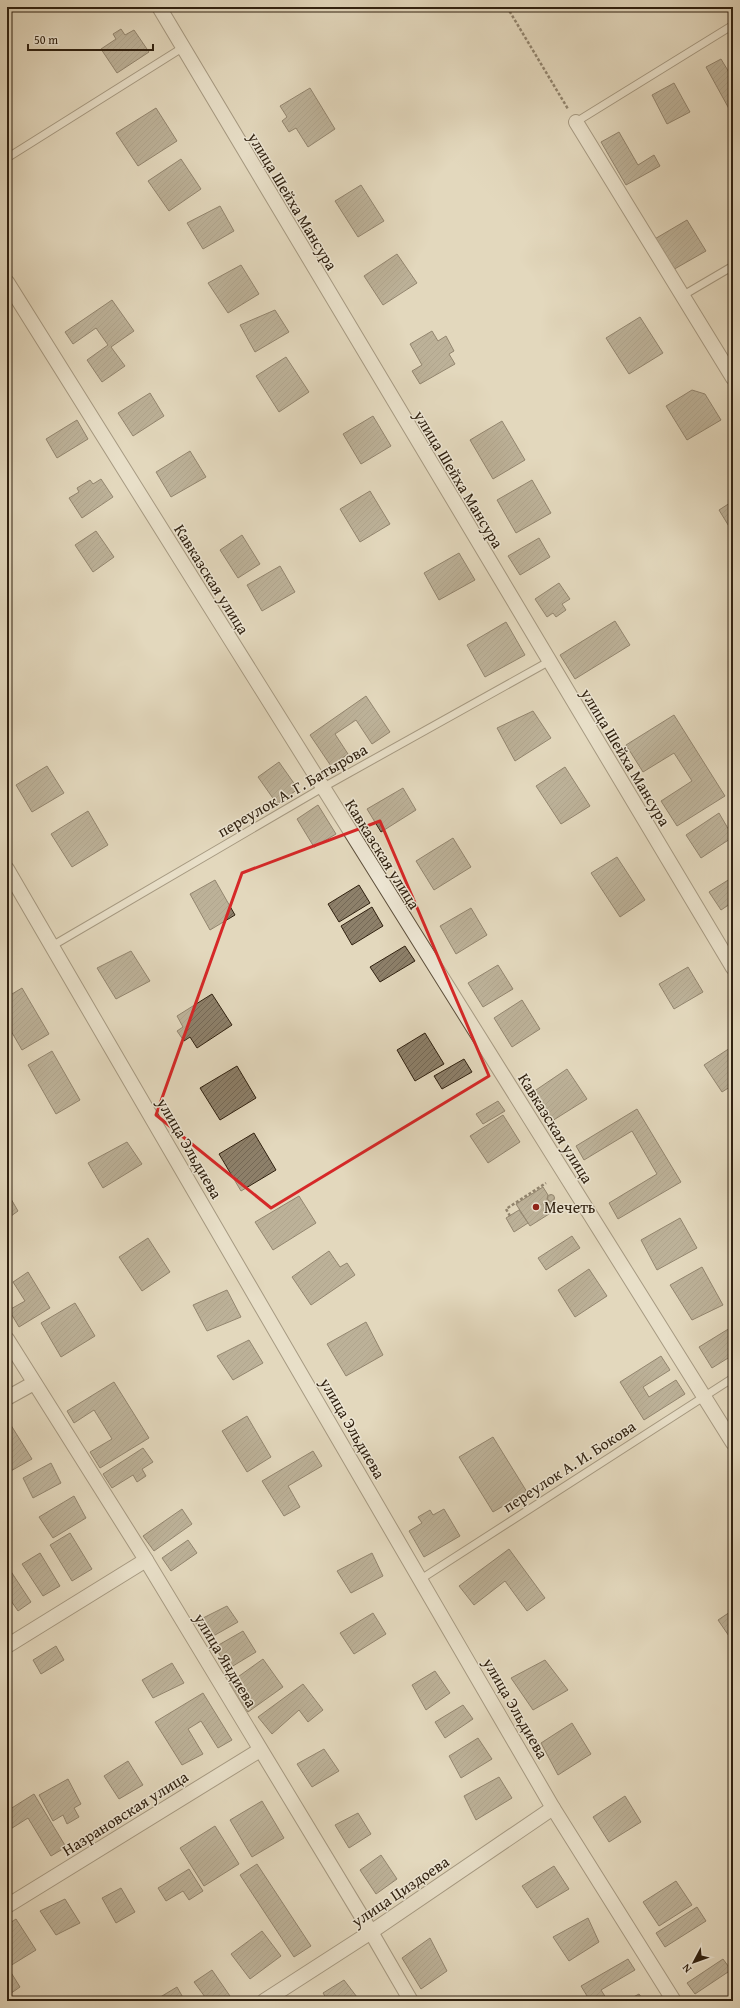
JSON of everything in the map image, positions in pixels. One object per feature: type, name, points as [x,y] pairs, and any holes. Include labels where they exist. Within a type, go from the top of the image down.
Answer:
[{"type":"street","name":"улица Шейха Мансура","points":[[159,7],[548,662],[733,968]]},
{"type":"street","points":[[576,122],[733,378]]},
{"type":"street","name":"Кавказская улица","points":[[7,282],[733,1443]]},
{"type":"street","name":"улица Эльдиева","points":[[7,870],[422,1579],[553,1808],[674,2001]]},
{"type":"street","name":"улица Яндиева","points":[[7,1339],[146,1560],[371,1932],[411,2001]]},
{"type":"street","points":[[7,1398],[34,1383]]},
{"type":"street","points":[[7,1646],[146,1560]]},
{"type":"street","name":"Назрановская улица","points":[[7,1906],[260,1750]]},
{"type":"street","name":"улица Циздоева","points":[[264,2001],[371,1932],[553,1808]]},
{"type":"lane","points":[[576,122],[733,25]]},
{"type":"lane","points":[[7,158],[182,48]]},
{"type":"lane","points":[[682,296],[733,266]]},
{"type":"lane","name":"переулок А. Г. Батырова","points":[[52,946],[322,788],[548,662]]},
{"type":"lane","name":"переулок А. И. Бокова","points":[[422,1579],[733,1378]]},
{"type":"path","points":[[506,7],[576,122]]},
{"type":"path","points":[[510,1216],[506,1209],[546,1183]]},
{"type":"highlighted area","points":[[380,821],[489,1076],[271,1208],[156,1115],[242,873]]},
{"type":"building","points":[[121,29],[125,35],[134,30],[149,52],[117,73],[101,49],[116,39],[113,34]]},
{"type":"building","points":[[721,59],[733,79],[733,116],[706,67]]},
{"type":"building","points":[[674,83],[690,112],[667,124],[652,95]]},
{"type":"building","points":[[310,88],[335,129],[308,147],[296,128],[289,132],[282,121],[287,117],[280,106]]},
{"type":"building","points":[[156,108],[177,141],[138,166],[116,133]]},
{"type":"building","points":[[619,132],[638,165],[654,155],[660,166],[626,185],[601,142]]},
{"type":"building","points":[[181,159],[201,189],[169,211],[148,181]]},
{"type":"building","points":[[361,185],[384,221],[358,237],[335,201]]},
{"type":"building","points":[[220,206],[234,231],[203,249],[187,223]]},
{"type":"building","points":[[687,220],[706,251],[671,271],[653,240]]},
{"type":"building","points":[[397,254],[417,283],[383,305],[364,276]]},
{"type":"building","points":[[241,265],[259,294],[228,313],[208,283]]},
{"type":"building","points":[[112,300],[134,331],[111,347],[125,366],[102,382],[87,360],[108,345],[96,328],[73,344],[65,332]]},
{"type":"building","points":[[275,310],[289,332],[255,352],[240,325]]},
{"type":"building","points":[[640,317],[663,353],[629,374],[606,338]]},
{"type":"building","points":[[432,331],[438,341],[446,336],[454,351],[449,354],[455,364],[420,384],[412,371],[422,365],[410,344]]},
{"type":"building","points":[[286,357],[309,392],[279,412],[256,376]]},
{"type":"building","points":[[692,390],[705,394],[721,420],[687,440],[666,406]]},
{"type":"building","points":[[150,393],[164,416],[133,436],[118,413]]},
{"type":"building","points":[[373,416],[391,446],[361,464],[343,434]]},
{"type":"building","points":[[77,420],[88,439],[57,458],[46,439]]},
{"type":"building","points":[[502,421],[525,460],[493,479],[470,440]]},
{"type":"building","points":[[190,451],[206,477],[171,497],[156,472]]},
{"type":"building","points":[[101,479],[113,497],[82,518],[69,498],[79,492],[77,488],[90,480],[93,484]]},
{"type":"building","points":[[532,480],[551,513],[516,533],[497,500]]},
{"type":"building","points":[[370,491],[390,524],[360,542],[340,509]]},
{"type":"building","points":[[733,501],[733,533],[719,510]]},
{"type":"building","points":[[96,531],[114,557],[93,572],[75,545]]},
{"type":"building","points":[[242,535],[260,564],[238,578],[220,550]]},
{"type":"building","points":[[539,538],[550,557],[520,575],[508,556]]},
{"type":"building","points":[[459,553],[475,580],[439,600],[424,573]]},
{"type":"building","points":[[280,566],[295,592],[262,611],[247,585]]},
{"type":"building","points":[[559,583],[570,599],[562,604],[566,610],[556,617],[553,613],[547,617],[535,599]]},
{"type":"building","points":[[615,621],[630,645],[575,679],[560,655]]},
{"type":"building","points":[[506,622],[525,655],[485,677],[467,645]]},
{"type":"building","points":[[366,696],[390,732],[372,744],[356,720],[335,734],[348,754],[331,766],[310,735]]},
{"type":"building","points":[[533,711],[551,738],[515,761],[497,728]]},
{"type":"building","points":[[674,715],[725,796],[677,826],[661,801],[692,781],[674,753],[643,772],[626,745]]},
{"type":"building","points":[[279,762],[298,789],[277,804],[258,777]]},
{"type":"building","points":[[47,766],[64,793],[32,812],[16,785]]},
{"type":"building","points":[[565,767],[590,806],[561,824],[536,786]]},
{"type":"building","points":[[403,788],[416,810],[381,832],[367,809]]},
{"type":"building","points":[[318,805],[336,834],[314,847],[297,819]]},
{"type":"building","points":[[88,811],[108,845],[72,867],[51,834]]},
{"type":"building","points":[[719,813],[733,837],[701,858],[686,835]]},
{"type":"building","points":[[453,838],[471,867],[434,890],[416,861]]},
{"type":"building","points":[[617,857],[645,900],[620,917],[591,873]]},
{"type":"building","points":[[733,877],[733,902],[721,910],[709,892]]},
{"type":"building","points":[[215,880],[235,915],[210,930],[190,894]]},
{"type":"building","points":[[359,885],[370,903],[339,922],[328,904]]},
{"type":"building","points":[[372,907],[383,926],[352,945],[341,926]]},
{"type":"building","points":[[471,908],[487,935],[456,954],[440,926]]},
{"type":"building","points":[[405,946],[415,961],[380,982],[370,967]]},
{"type":"building","points":[[131,951],[150,981],[116,999],[97,968]]},
{"type":"building","points":[[498,965],[513,989],[483,1007],[468,983]]},
{"type":"building","points":[[688,967],[703,992],[674,1009],[659,984]]},
{"type":"building","points":[[22,988],[49,1034],[22,1050],[7,1024],[7,997]]},
{"type":"building","points":[[212,994],[232,1025],[197,1048],[190,1037],[184,1041],[177,1031],[183,1027],[177,1016]]},
{"type":"building","points":[[522,1000],[540,1029],[512,1047],[494,1018]]},
{"type":"building","points":[[425,1033],[444,1064],[415,1081],[397,1050]]},
{"type":"building","points":[[730,1048],[733,1052],[733,1085],[722,1092],[704,1065]]},
{"type":"building","points":[[52,1051],[80,1100],[56,1114],[28,1065]]},
{"type":"building","points":[[464,1059],[472,1072],[442,1089],[434,1076]]},
{"type":"building","points":[[237,1066],[256,1098],[220,1120],[200,1088]]},
{"type":"building","points":[[567,1069],[587,1099],[552,1121],[533,1092]]},
{"type":"building","points":[[498,1101],[505,1111],[483,1124],[476,1114]]},
{"type":"building","points":[[637,1109],[681,1182],[618,1219],[609,1203],[657,1174],[632,1131],[584,1160],[576,1146]]},
{"type":"building","points":[[503,1115],[520,1142],[488,1163],[470,1136]]},
{"type":"building","points":[[254,1133],[276,1170],[241,1191],[219,1154]]},
{"type":"building","points":[[127,1142],[142,1164],[103,1188],[88,1163]]},
{"type":"building","name":"Мечеть","points":[[543,1187],[548,1195],[547,1199],[552,1201],[557,1209],[530,1226],[516,1204]]},
{"type":"building","points":[[7,1192],[18,1211],[7,1219]]},
{"type":"building","points":[[551,1194],[554,1195],[554,1201],[551,1202],[548,1201],[547,1198],[548,1195]]},
{"type":"building","points":[[299,1196],[316,1223],[273,1250],[255,1222]]},
{"type":"building","points":[[519,1210],[528,1223],[514,1232],[506,1218]]},
{"type":"building","points":[[680,1218],[697,1248],[657,1270],[641,1240]]},
{"type":"building","points":[[572,1236],[580,1248],[546,1270],[538,1258]]},
{"type":"building","points":[[148,1238],[170,1272],[142,1291],[119,1257]]},
{"type":"building","points":[[329,1251],[340,1267],[347,1263],[355,1275],[311,1305],[292,1277]]},
{"type":"building","points":[[702,1267],[723,1305],[692,1320],[670,1285]]},
{"type":"building","points":[[589,1269],[607,1296],[575,1317],[558,1290]]},
{"type":"building","points":[[28,1272],[50,1308],[19,1327],[9,1310],[25,1301],[13,1282]]},
{"type":"building","points":[[227,1290],[241,1317],[207,1331],[193,1305]]},
{"type":"building","points":[[75,1303],[95,1336],[61,1357],[41,1323]]},
{"type":"building","points":[[366,1322],[383,1355],[346,1376],[327,1344]]},
{"type":"building","points":[[730,1328],[733,1333],[733,1355],[712,1368],[699,1347]]},
{"type":"building","points":[[249,1340],[263,1363],[233,1380],[217,1356]]},
{"type":"building","points":[[661,1356],[670,1370],[643,1387],[649,1397],[676,1380],[685,1394],[644,1420],[620,1382]]},
{"type":"building","points":[[114,1382],[149,1438],[100,1468],[90,1452],[112,1439],[94,1410],[74,1423],[67,1411]]},
{"type":"building","points":[[247,1416],[271,1457],[247,1472],[222,1431]]},
{"type":"building","points":[[9,1422],[32,1459],[9,1472],[7,1468],[7,1423]]},
{"type":"building","points":[[493,1437],[527,1492],[493,1512],[459,1457]]},
{"type":"building","points":[[143,1448],[153,1462],[142,1469],[146,1476],[137,1482],[133,1475],[112,1488],[103,1474]]},
{"type":"building","points":[[313,1451],[322,1466],[288,1486],[300,1507],[284,1516],[262,1481]]},
{"type":"building","points":[[51,1463],[61,1483],[33,1498],[23,1478]]},
{"type":"building","points":[[74,1496],[86,1518],[53,1538],[39,1517]]},
{"type":"building","points":[[182,1509],[192,1524],[154,1551],[143,1536]]},
{"type":"building","points":[[444,1509],[460,1536],[424,1557],[409,1531],[422,1523],[418,1517],[430,1510],[433,1515]]},
{"type":"building","points":[[70,1533],[92,1569],[72,1581],[50,1545]]},
{"type":"building","points":[[188,1540],[197,1553],[171,1571],[162,1558]]},
{"type":"building","points":[[509,1549],[545,1598],[527,1611],[505,1581],[474,1605],[459,1586]]},
{"type":"building","points":[[40,1553],[60,1586],[43,1596],[22,1564]]},
{"type":"building","points":[[372,1553],[383,1576],[351,1593],[337,1571]]},
{"type":"building","points":[[10,1570],[31,1602],[18,1611],[7,1595],[7,1572]]},
{"type":"building","points":[[227,1606],[238,1622],[208,1639],[195,1622]]},
{"type":"building","points":[[733,1610],[733,1637],[731,1639],[718,1620]]},
{"type":"building","points":[[373,1613],[386,1634],[354,1654],[340,1633]]},
{"type":"building","points":[[243,1631],[256,1652],[228,1669],[215,1647]]},
{"type":"building","points":[[56,1646],[64,1660],[41,1674],[33,1660]]},
{"type":"building","points":[[263,1659],[283,1687],[248,1712],[228,1684]]},
{"type":"building","points":[[545,1660],[568,1690],[533,1710],[511,1678]]},
{"type":"building","points":[[172,1663],[184,1683],[153,1698],[142,1680]]},
{"type":"building","points":[[435,1671],[450,1693],[426,1710],[412,1685]]},
{"type":"building","points":[[303,1684],[323,1710],[308,1722],[299,1710],[272,1734],[258,1717]]},
{"type":"building","points":[[203,1693],[232,1740],[218,1748],[201,1721],[188,1729],[203,1754],[182,1765],[155,1722]]},
{"type":"building","points":[[463,1705],[473,1719],[445,1738],[435,1722]]},
{"type":"building","points":[[572,1723],[591,1754],[558,1775],[541,1743]]},
{"type":"building","points":[[478,1738],[492,1759],[461,1778],[449,1756]]},
{"type":"building","points":[[324,1749],[339,1771],[312,1787],[297,1764]]},
{"type":"building","points":[[128,1761],[143,1785],[119,1799],[104,1776]]},
{"type":"building","points":[[499,1777],[512,1798],[476,1820],[464,1796]]},
{"type":"building","points":[[68,1779],[81,1804],[74,1808],[79,1817],[67,1824],[63,1815],[53,1821],[39,1795]]},
{"type":"building","points":[[34,1794],[66,1847],[51,1856],[28,1818],[9,1830],[7,1828],[7,1811]]},
{"type":"building","points":[[625,1796],[641,1822],[609,1842],[593,1817]]},
{"type":"building","points":[[262,1801],[284,1838],[252,1857],[230,1820]]},
{"type":"building","points":[[358,1813],[371,1834],[349,1848],[335,1825]]},
{"type":"building","points":[[215,1826],[239,1864],[204,1886],[180,1848]]},
{"type":"building","points":[[381,1855],[397,1879],[376,1894],[360,1870]]},
{"type":"building","points":[[257,1864],[311,1946],[294,1957],[240,1875]]},
{"type":"building","points":[[554,1866],[569,1889],[537,1908],[522,1886]]},
{"type":"building","points":[[189,1869],[203,1891],[189,1900],[183,1891],[166,1901],[158,1888]]},
{"type":"building","points":[[676,1881],[692,1905],[659,1926],[643,1902]]},
{"type":"building","points":[[121,1888],[135,1912],[116,1923],[102,1898]]},
{"type":"building","points":[[65,1899],[80,1923],[56,1935],[40,1911]]},
{"type":"building","points":[[697,1907],[706,1921],[665,1947],[656,1933]]},
{"type":"building","points":[[588,1918],[599,1942],[569,1961],[553,1937]]},
{"type":"building","points":[[16,1919],[36,1950],[10,1966],[7,1961],[7,1925]]},
{"type":"building","points":[[262,1931],[281,1956],[250,1979],[231,1954]]},
{"type":"building","points":[[430,1938],[447,1971],[421,1989],[402,1958]]},
{"type":"building","points":[[628,1959],[635,1970],[601,1990],[608,2001],[590,2001],[581,1986]]},
{"type":"building","points":[[723,1959],[731,1970],[695,1994],[687,1983]]},
{"type":"building","points":[[7,1966],[20,1987],[7,1996]]},
{"type":"building","points":[[212,1970],[230,1996],[221,2001],[208,2001],[194,1982]]},
{"type":"building","points":[[344,1980],[360,2001],[328,2001],[323,1993]]},
{"type":"building","points":[[177,1987],[185,2001],[158,2001],[157,1999]]},
{"type":"building","points":[[639,1994],[644,2001],[626,2001]]},
{"type":"place","name":"Мечеть","points":[[536,1207]]}]
